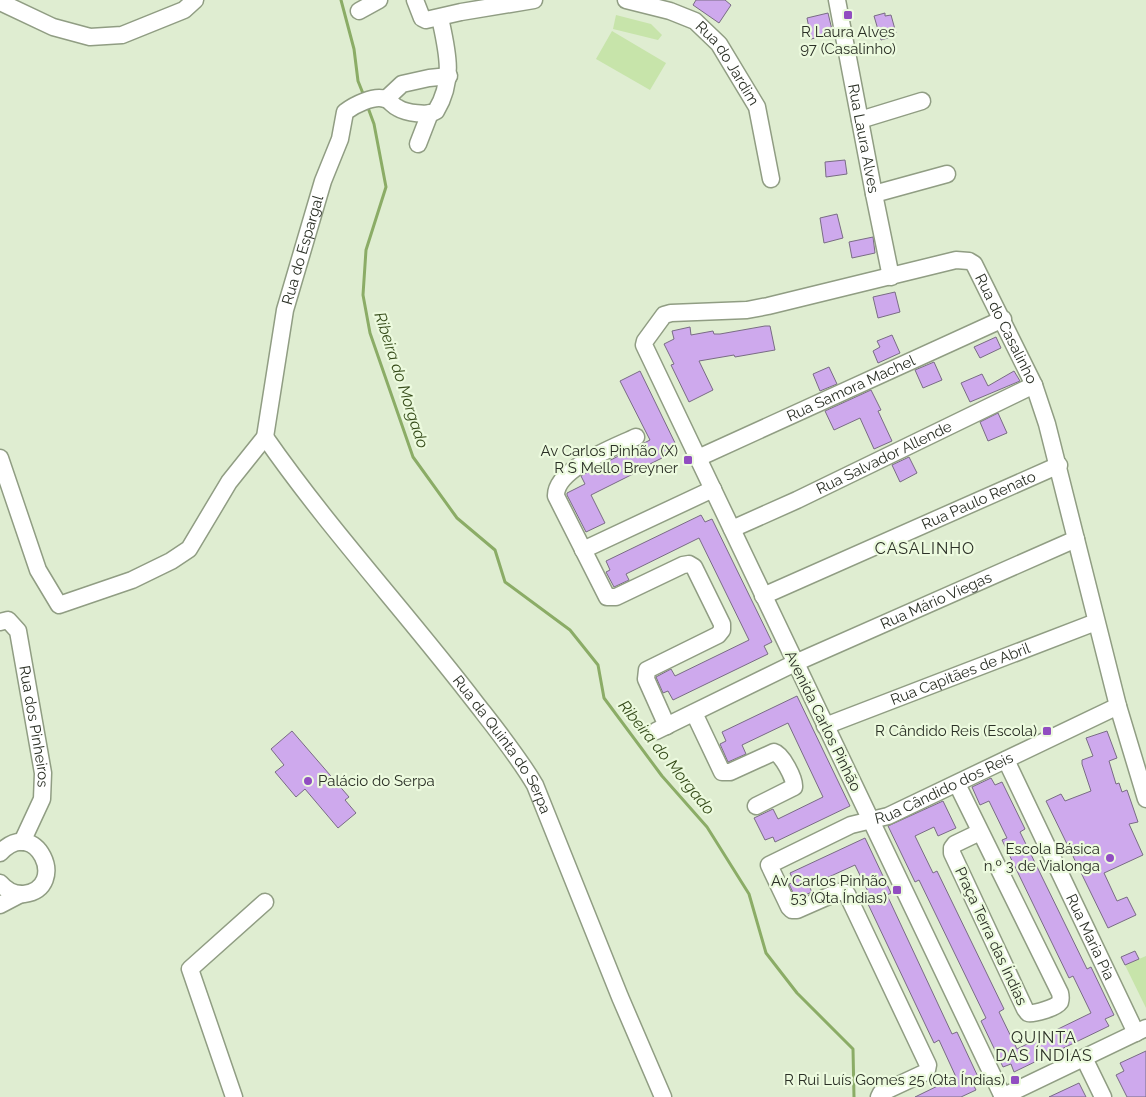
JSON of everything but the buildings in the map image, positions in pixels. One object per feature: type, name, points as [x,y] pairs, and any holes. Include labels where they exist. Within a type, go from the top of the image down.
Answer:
[{"type":"street","points":[[0,2],[53,27],[90,37],[122,35],[184,10],[195,0]]},
{"type":"street","points":[[359,11],[379,0]]},
{"type":"street","points":[[415,0],[423,19],[427,20],[460,12],[534,0]]},
{"type":"street","name":"Rua do Jardim","points":[[626,0],[670,11],[695,21],[719,44],[757,107],[771,179]]},
{"type":"street","name":"Rua Laura Alves","points":[[837,0],[892,277]]},
{"type":"street","points":[[382,98],[403,111],[430,113],[438,108],[449,76],[446,46],[440,18]]},
{"type":"street","name":"Rua do Espargal","points":[[265,437],[285,310],[322,181],[340,139],[345,112],[355,104],[382,98],[402,84],[449,76]]},
{"type":"street","points":[[860,120],[922,101]]},
{"type":"street","points":[[418,144],[430,113]]},
{"type":"street","points":[[874,194],[947,174]]},
{"type":"street","name":"Rua do Casalinho","points":[[644,345],[644,341],[649,334],[664,315],[668,313],[747,310],[892,277],[956,260],[969,261],[978,269],[1034,385],[1059,465],[1118,706],[1145,791]]},
{"type":"street","name":"Rua Samora Machel","points":[[698,458],[1003,319]]},
{"type":"street","name":"Avenida Carlos Pinhão","points":[[644,345],[1003,1097]]},
{"type":"street","name":"Rua Salvador Allende","points":[[732,529],[805,496],[1034,385]]},
{"type":"street","points":[[0,458],[38,570],[59,605],[132,580],[172,561],[189,549],[229,482],[265,437]]},
{"type":"street","name":"Rua da Quinta do Serpa","points":[[265,437],[296,482],[450,669],[522,763],[536,785],[620,996],[663,1097]]},
{"type":"street","points":[[636,437],[578,466],[558,486],[556,496],[583,550],[713,489]]},
{"type":"street","name":"Rua Paulo Renato","points":[[763,596],[1059,465]]},
{"type":"street","name":"Rua Mário Viegas","points":[[583,550],[605,595],[610,598],[616,597],[683,564],[689,564],[694,567],[718,616],[722,627],[718,635],[647,670],[646,679],[661,729],[795,663],[1076,539]]},
{"type":"street","name":"Rua dos Pinheiros","points":[[0,622],[8,620],[18,631],[43,773],[42,799],[22,842]]},
{"type":"street","name":"Rua Capitães de Abril","points":[[825,726],[1096,622]]},
{"type":"street","name":"Rua Cândido dos Reis","points":[[879,1097],[882,1093],[927,1070],[928,1065],[907,1020],[845,892],[838,892],[797,910],[792,910],[768,865],[852,825],[888,816],[1118,706]]},
{"type":"street","points":[[694,713],[722,772],[730,772],[774,752],[780,755],[794,781],[794,787],[756,806]]},
{"type":"street","name":"Rua Maria Pia","points":[[1006,760],[1141,1030]]},
{"type":"street","name":"Praça Terra das Índias","points":[[956,784],[980,832],[1060,993],[1060,1001],[1057,1004],[1035,1013],[1028,1013],[1025,1009],[952,853],[952,848],[955,844],[980,832]]},
{"type":"street","points":[[0,853],[13,844],[22,842],[31,844],[44,856],[47,864],[43,882],[37,888],[30,893],[21,894],[0,905]]},
{"type":"street","points":[[0,883],[6,889],[21,894]]},
{"type":"street","points":[[234,1097],[190,970],[265,902]]},
{"type":"street","points":[[1003,1097],[1141,1030]]},
{"type":"street","points":[[1084,1058],[1103,1097]]},
{"type":"green space","points":[[616,15],[651,24],[662,35],[658,40],[613,29]]},
{"type":"green space","points":[[612,31],[666,63],[650,90],[596,59]]},
{"type":"green space","points":[[1146,956],[1146,1008],[1125,965]]},
{"type":"waterway","name":"Ribeira do Morgado","points":[[341,0],[354,49],[358,81],[364,96]]},
{"type":"waterway","name":"Ribeira do Morgado","points":[[367,105],[374,124],[386,187],[366,250],[363,295],[370,333],[413,457],[457,518],[495,550],[505,582],[570,630],[598,665],[604,698],[662,776],[707,827],[749,894],[766,953],[797,993],[853,1049],[854,1097]]},
{"type":"place","name":"R Laura Alves 97 (Casalinho)","points":[[848,15]]},
{"type":"place","name":"Av Carlos Pinhão (X) R S Mello Breyner","points":[[688,460]]},
{"type":"place","name":"R Cândido Reis (Escola)","points":[[1047,731]]},
{"type":"place","name":"Palácio do Serpa","points":[[308,781]]},
{"type":"place","name":"Escola Básica n.º 3 de Vialonga","points":[[1110,858]]},
{"type":"place","name":"Av Carlos Pinhão 53 (Qta Índias)","points":[[897,890]]},
{"type":"place","name":"R Rui Luís Gomes 25 (Qta Índias)","points":[[1015,1080]]},
{"type":"district","name":"CASALINHO","points":[[925,548]]},
{"type":"district","name":"QUINTA DAS ÍNDIAS","points":[[1044,1046]]}]
